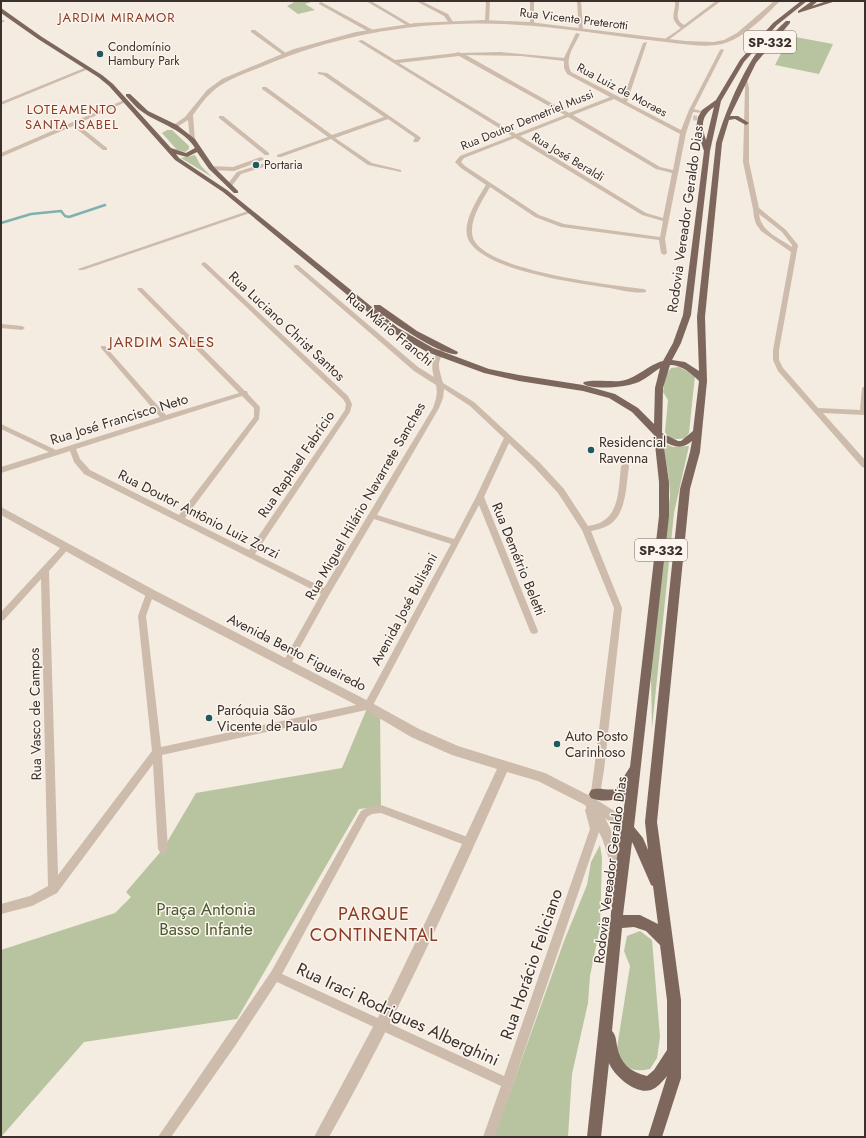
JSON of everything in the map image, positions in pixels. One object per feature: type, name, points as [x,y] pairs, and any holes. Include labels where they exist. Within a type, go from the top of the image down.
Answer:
[{"type":"main road","points":[[790,13],[789,8],[795,1]]},
{"type":"main road","name":"Rodovia Vereador Geraldo Dias","points":[[594,1137],[621,885],[664,516],[664,482],[658,434],[659,388],[666,363],[677,343],[687,315],[707,151],[719,99],[742,60],[770,30],[790,13],[815,1]]},
{"type":"main road","points":[[803,6],[833,1]]},
{"type":"main road","points":[[1,5],[107,74],[146,112],[175,126],[193,140],[211,168],[230,186],[375,306],[401,326],[442,351],[501,368],[603,385],[621,384],[635,380],[666,363],[685,366],[695,372],[703,381]]},
{"type":"main road","name":"Rodovia Vereador Geraldo Dias","points":[[655,1137],[674,1078],[674,1000],[651,822],[685,489],[695,452],[703,381],[701,317],[717,157],[730,111],[753,64],[778,32],[803,6]]},
{"type":"main road","points":[[1,10],[40,38],[89,68],[111,85],[182,163],[225,190],[395,330],[486,371],[600,392],[624,402],[635,410],[658,434],[676,444],[683,444],[697,432]]},
{"type":"main road","points":[[728,82],[729,87],[740,91]]},
{"type":"main road","points":[[707,151],[695,118],[719,99],[736,117],[747,119]]},
{"type":"main road","points":[[156,136],[163,129],[175,126]]},
{"type":"main road","points":[[168,149],[187,155],[198,149]]},
{"type":"main road","points":[[635,410],[661,461]]},
{"type":"main road","points":[[591,797],[609,796],[620,793],[636,766]]},
{"type":"main road","points":[[628,829],[639,842],[646,862],[660,890]]},
{"type":"main road","points":[[617,922],[641,920],[654,928],[667,943]]},
{"type":"main road","points":[[608,1015],[610,1050],[615,1062],[623,1074],[635,1082],[649,1084],[659,1076],[674,1052]]},
{"type":"street","points":[[368,1],[410,25]]},
{"type":"street","points":[[418,1],[446,16],[451,22]]},
{"type":"street","points":[[486,22],[488,1]]},
{"type":"street","points":[[532,1],[532,24]]},
{"type":"street","points":[[579,1],[579,32]]},
{"type":"street","points":[[677,1],[674,18],[678,24],[683,27]]},
{"type":"street","points":[[667,40],[718,1]]},
{"type":"street","name":"Rua Vicente Preterotti","points":[[175,126],[191,116],[197,103],[205,93],[217,85],[285,54],[333,39],[371,31],[410,25],[451,22],[486,22],[532,24],[579,32],[715,43],[732,39],[777,1]]},
{"type":"street","points":[[321,3],[371,31]]},
{"type":"street","points":[[253,30],[285,54]]},
{"type":"street","name":"Rua Luiz de Moraes","points":[[579,32],[565,60],[565,68],[570,73],[683,133]]},
{"type":"street","name":"Rua José Beraldi","points":[[360,41],[644,214],[666,220]]},
{"type":"street","points":[[624,103],[644,43]]},
{"type":"street","points":[[691,110],[722,50]]},
{"type":"street","points":[[458,53],[569,115],[658,168],[676,172]]},
{"type":"street","points":[[394,62],[458,53],[519,54],[565,60]]},
{"type":"street","points":[[1,104],[89,68]]},
{"type":"street","points":[[320,73],[325,74],[416,136],[418,138],[416,141]]},
{"type":"street","points":[[745,79],[747,88],[746,162],[756,215],[759,225],[764,232],[785,244],[793,251]]},
{"type":"street","points":[[264,88],[370,164],[399,171]]},
{"type":"street","name":"Rua Doutor Demetriel Mussi","points":[[614,97],[514,136],[459,159],[458,162],[488,184],[550,222],[563,226],[662,239]]},
{"type":"street","points":[[1,154],[126,101]]},
{"type":"street","points":[[691,110],[703,112]]},
{"type":"street","points":[[664,252],[662,239],[683,133],[695,118],[691,110]]},
{"type":"street","points":[[191,116],[193,140]]},
{"type":"street","points":[[221,117],[267,154],[279,156],[388,117]]},
{"type":"street","points":[[74,124],[104,149]]},
{"type":"street","points":[[211,168],[234,169],[261,159],[267,154]]},
{"type":"street","points":[[230,186],[239,173],[279,160],[279,156]]},
{"type":"street","points":[[261,159],[263,162],[271,163]]},
{"type":"street","points":[[234,169],[239,173]]},
{"type":"street","points":[[488,184],[478,204],[469,233],[472,242],[479,251],[523,270],[644,291]]},
{"type":"street","points":[[756,209],[789,236],[795,245],[776,350],[776,360],[780,369],[865,465]]},
{"type":"street","points":[[80,269],[250,212]]},
{"type":"street","points":[[764,232],[778,226]]},
{"type":"street","name":"Rua Luciano Christ Santos","points":[[204,264],[346,398],[349,407]]},
{"type":"street","name":"Rua Mário Franchi","points":[[296,266],[416,369],[472,404],[538,465],[561,491],[586,529],[618,608],[591,797]]},
{"type":"street","points":[[140,289],[258,407],[257,417],[180,519]]},
{"type":"street","points":[[1,326],[22,328]]},
{"type":"street","points":[[103,347],[165,419]]},
{"type":"street","name":"Rua Miguel Hilário Navarrete Sanches","points":[[286,664],[326,593],[436,408],[440,395],[435,365],[442,351]]},
{"type":"street","points":[[816,410],[864,413],[865,388]]},
{"type":"street","name":"Rua José Francisco Neto","points":[[1,470],[54,452],[165,419],[245,393]]},
{"type":"street","name":"Rua Raphael Fabrício","points":[[250,555],[349,407]]},
{"type":"street","points":[[1,426],[54,452]]},
{"type":"street","name":"Avenida José Bulisani","points":[[368,706],[454,542],[480,496],[508,438]]},
{"type":"street","name":"Rua Doutor Antônio Luiz Zorzi","points":[[72,447],[77,460],[87,472],[326,593]]},
{"type":"street","points":[[586,529],[606,524],[613,517],[617,509],[625,466]]},
{"type":"street","name":"Rua Demétrio Beletti","points":[[480,496],[534,631]]},
{"type":"street","name":"Avenida Bento Figueiredo","points":[[1,511],[150,593],[368,706],[416,733],[456,751],[541,777],[591,797],[628,829]]},
{"type":"street","points":[[372,516],[454,542]]},
{"type":"street","points":[[1,618],[66,547]]},
{"type":"street","name":"Rua Vasco de Campos","points":[[45,570],[53,889]]},
{"type":"street","points":[[150,593],[142,616],[157,752],[163,849]]},
{"type":"street","points":[[1,909],[32,901],[53,889],[157,752],[368,706]]},
{"type":"street","points":[[321,1137],[356,1078],[383,1026],[470,842],[504,765]]},
{"type":"street","points":[[591,797],[612,848],[621,885]]},
{"type":"street","name":"Rua Horácio Feliciano","points":[[489,1137],[595,829],[591,797]]},
{"type":"street","points":[[164,1137],[231,1042],[275,976],[364,814],[371,810],[381,809],[470,842]]},
{"type":"street","name":"Rua Iraci Rodrigues Alberghini","points":[[275,976],[508,1083]]},
{"type":"green space","points":[[296,1],[314,1],[305,4],[315,10],[298,14],[287,6]]},
{"type":"green space","points":[[790,36],[833,44],[819,74],[775,65]]},
{"type":"green space","points":[[167,130],[172,130],[189,146],[189,149],[185,152],[177,150],[162,133]]},
{"type":"green space","points":[[195,155],[201,166],[212,177],[181,158]]},
{"type":"green space","points":[[679,367],[695,375],[689,433],[685,438],[677,439],[669,437],[665,432],[668,400],[663,392],[665,376],[671,368]]},
{"type":"green space","points":[[663,443],[673,447],[689,446],[674,513],[652,728],[651,679],[670,496],[669,479]]},
{"type":"green space","name":"Praça Antonia Basso Infante","points":[[368,706],[380,713],[381,809],[379,807],[359,809],[237,1019],[84,1042],[1,1137],[1,950],[115,913],[131,897],[126,892],[163,849],[196,793],[342,768]]},
{"type":"green space","points":[[600,845],[602,858],[600,927],[590,976],[588,1003],[572,1074],[568,1137],[494,1137],[564,941],[587,885],[591,862]]},
{"type":"green space","points":[[640,931],[652,940],[660,1037],[657,1058],[650,1069],[634,1070],[623,1063],[616,1054],[630,966],[624,951],[627,936]]},
{"type":"waterway","points":[[1,223],[31,214],[61,211],[65,216],[69,217],[105,205]]},
{"type":"place","name":"Condomínio Hambury Park","points":[[100,54]]},
{"type":"place","name":"Portaria","points":[[256,165]]},
{"type":"place","name":"Residencial Ravenna","points":[[591,450]]},
{"type":"place","name":"Paróquia São Vicente de Paulo","points":[[209,718]]},
{"type":"place","name":"Auto Posto Carinhoso","points":[[557,744]]},
{"type":"district","name":"JARDIM MIRAMOR","points":[[117,17]]},
{"type":"district","name":"LOTEAMENTO SANTA ISABEL","points":[[72,116]]},
{"type":"district","name":"JARDIM SALES","points":[[162,342]]},
{"type":"district","name":"PARQUE CONTINENTAL","points":[[374,924]]}]
